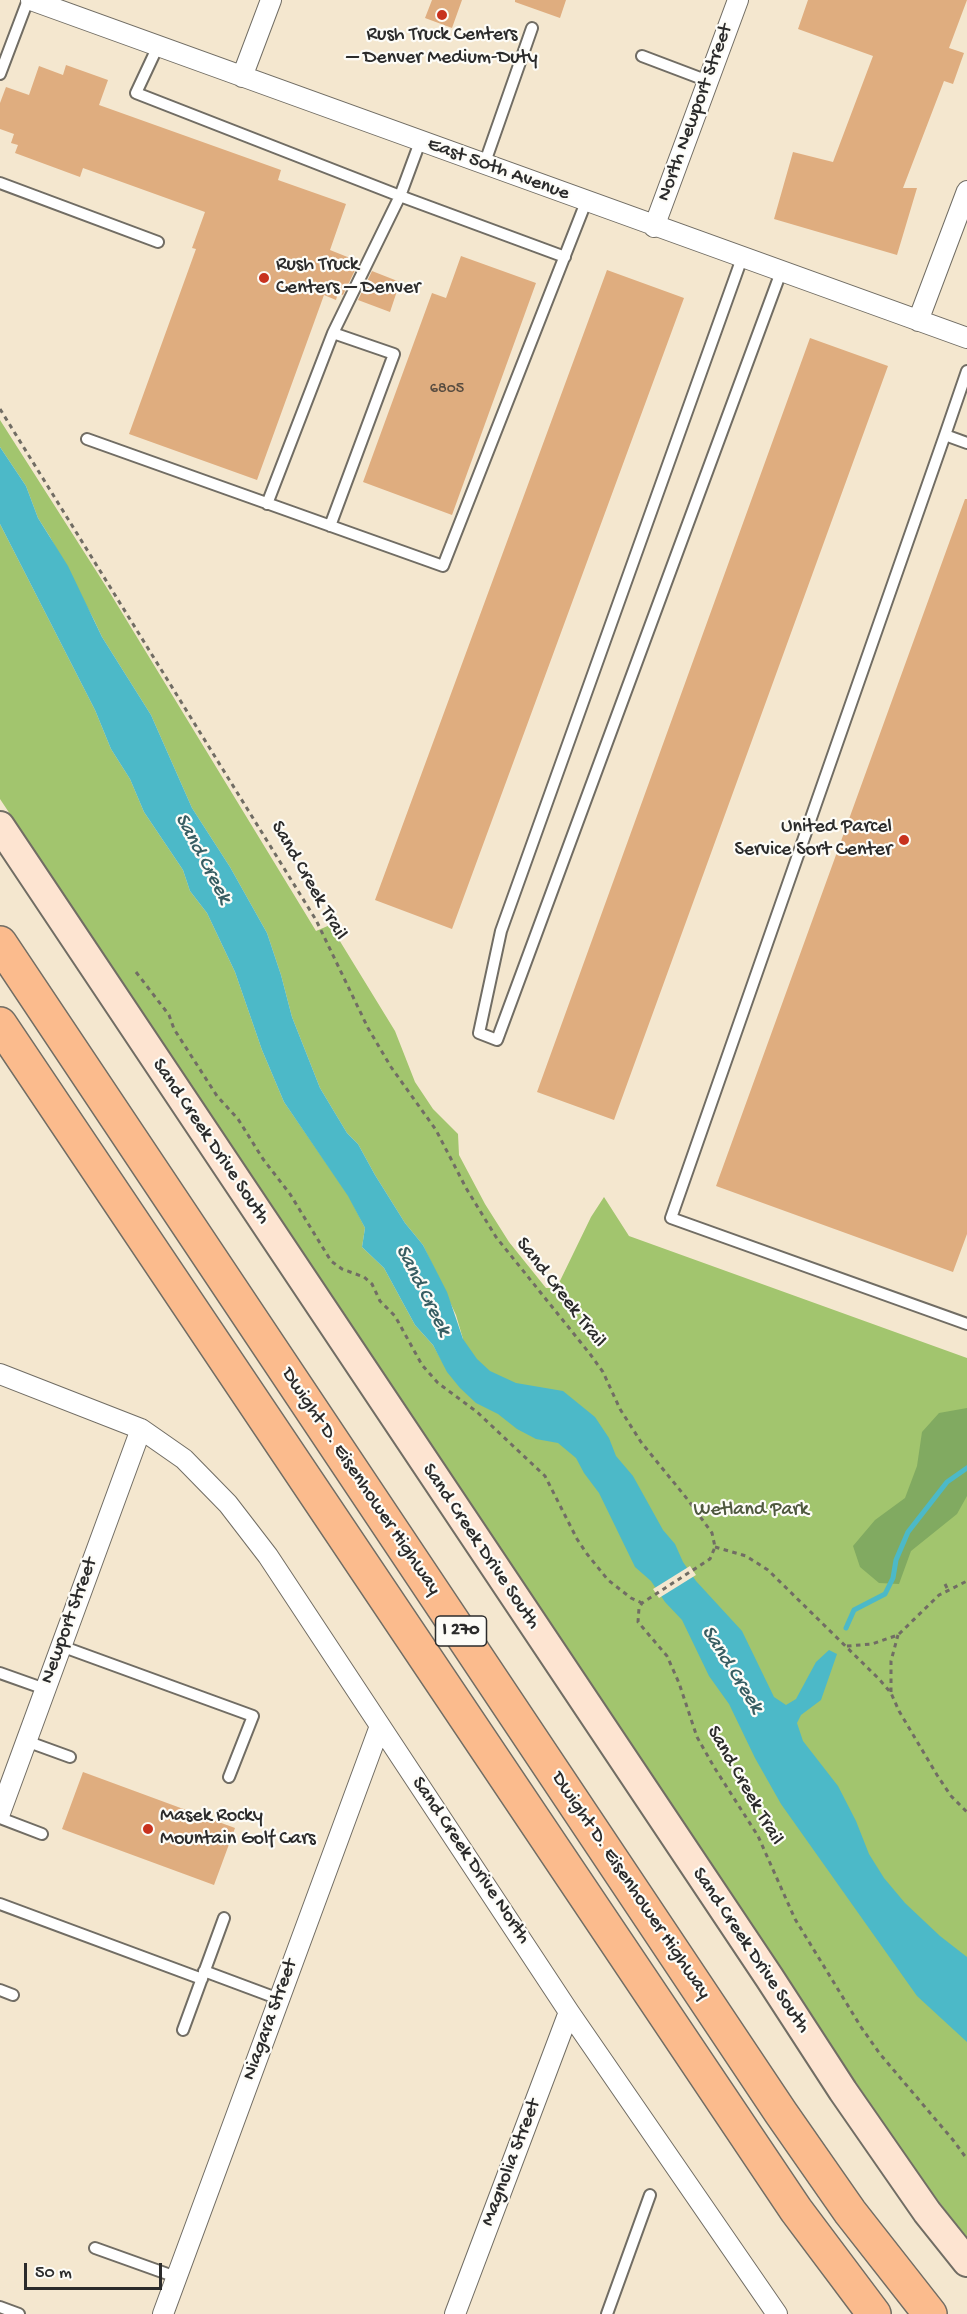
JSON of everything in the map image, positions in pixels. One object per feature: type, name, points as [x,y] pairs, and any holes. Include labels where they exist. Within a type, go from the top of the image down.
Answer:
[{"type":"highway","name":"Dwight D. Eisenhower Highway","points":[[0,943],[781,2113],[850,2212],[930,2314]]},
{"type":"highway","name":"I 270","points":[[0,1024],[796,2210],[874,2314]]},
{"type":"main road","name":"Sand Creek Drive South","points":[[0,826],[769,1977],[849,2101],[927,2212],[967,2262]]},
{"type":"street","name":"East 50th Avenue","points":[[29,0],[967,338]]},
{"type":"street","points":[[242,77],[271,0]]},
{"type":"street","name":"North Newport Street","points":[[654,226],[738,0]]},
{"type":"street","points":[[918,321],[967,191]]},
{"type":"street","name":"Sand Creek Drive North","points":[[0,1374],[141,1429],[184,1459],[228,1504],[268,1557],[569,2012],[777,2314]]},
{"type":"street","name":"Newport Street","points":[[0,1813],[6,1779],[26,1741],[141,1429]]},
{"type":"street","name":"Niagara Street","points":[[163,2314],[380,1726]]},
{"type":"street","name":"Magnolia Street","points":[[455,2314],[569,2012]]},
{"type":"lane","points":[[0,74],[29,0]]},
{"type":"lane","points":[[484,165],[532,28]]},
{"type":"lane","points":[[158,46],[136,93],[400,196],[565,257]]},
{"type":"lane","points":[[642,56],[708,81]]},
{"type":"lane","points":[[267,504],[333,333],[400,196],[420,142]]},
{"type":"lane","points":[[0,183],[158,242]]},
{"type":"lane","points":[[87,439],[443,566],[586,202]]},
{"type":"lane","points":[[742,258],[501,931],[479,1033],[496,1040],[781,272]]},
{"type":"lane","points":[[330,526],[394,354],[333,333]]},
{"type":"lane","points":[[967,371],[671,1218],[967,1324]]},
{"type":"lane","points":[[945,435],[967,443]]},
{"type":"lane","points":[[61,1646],[253,1716],[229,1777]]},
{"type":"lane","points":[[0,1673],[45,1689]]},
{"type":"lane","points":[[26,1741],[70,1757]]},
{"type":"lane","points":[[0,1818],[42,1834]]},
{"type":"lane","points":[[0,1904],[279,1999]]},
{"type":"lane","points":[[183,2030],[224,1918]]},
{"type":"lane","points":[[0,1990],[13,1995]]},
{"type":"lane","points":[[607,2314],[650,2195]]},
{"type":"lane","points":[[95,2248],[176,2277]]},
{"type":"lane","points":[[0,2307],[19,2314]]},
{"type":"path","name":"Sand Creek Trail","points":[[0,409],[316,920],[368,1028],[391,1066],[436,1130],[466,1188],[496,1237],[603,1372],[630,1425],[712,1533],[715,1547]]},
{"type":"path","points":[[136,972],[169,1015],[174,1029],[217,1096],[238,1119],[263,1159],[290,1194],[331,1261],[342,1269],[364,1277],[372,1284],[386,1309],[395,1316],[404,1329],[422,1365],[438,1383],[477,1412],[545,1476],[577,1539],[608,1580],[631,1598],[642,1603],[710,1559],[715,1547],[746,1556],[768,1570],[847,1646],[891,1693],[899,1711],[937,1775],[951,1796],[967,1812]]},
{"type":"path","points":[[847,1646],[872,1644],[898,1635],[927,1605],[948,1590],[967,1581]]},
{"type":"path","points":[[945,1584],[948,1590]]},
{"type":"path","name":"Sand Creek Trail","points":[[642,1603],[639,1608],[638,1622],[667,1656],[679,1683],[697,1737],[758,1836],[795,1919],[867,2036],[967,2159]]},
{"type":"path","points":[[891,1693],[891,1661],[898,1635]]},
{"type":"green space","name":"Wetland Park","points":[[0,420],[107,588],[316,931],[330,925],[395,1031],[415,1082],[433,1109],[458,1134],[459,1155],[485,1204],[509,1242],[546,1288],[558,1285],[591,1217],[604,1197],[629,1236],[967,1358],[967,2238],[917,2173],[750,1925],[0,799],[0,524],[95,710],[111,749],[130,779],[144,812],[183,870],[190,891],[207,913],[235,972],[262,1050],[284,1102],[349,1196],[365,1228],[362,1247],[384,1268],[415,1325],[433,1345],[442,1361],[463,1339],[456,1315],[423,1245],[405,1223],[358,1144],[347,1133],[320,1088],[292,1017],[267,933],[230,867],[192,808],[151,715],[102,637],[38,518],[26,486],[0,447]]},
{"type":"green space","points":[[967,1408],[967,1496],[957,1514],[911,1551],[899,1584],[879,1583],[860,1567],[853,1546],[875,1520],[905,1498],[917,1466],[922,1432],[939,1413]]},
{"type":"water","name":"Sand Creek","points":[[0,447],[26,486],[38,518],[68,566],[102,637],[151,715],[192,808],[230,867],[267,933],[292,1017],[320,1088],[347,1133],[358,1144],[405,1223],[423,1245],[447,1292],[463,1339],[477,1359],[490,1371],[516,1383],[563,1391],[595,1417],[609,1438],[616,1456],[633,1476],[663,1530],[675,1544],[683,1562],[696,1581],[742,1631],[774,1697],[786,1705],[796,1699],[816,1662],[829,1650],[837,1654],[821,1700],[801,1715],[797,1723],[803,1741],[838,1786],[856,1821],[869,1854],[884,1878],[905,1903],[940,1936],[967,1957],[967,2042],[917,1996],[781,1804],[755,1758],[729,1704],[709,1676],[682,1620],[665,1602],[651,1581],[635,1567],[599,1493],[576,1458],[558,1443],[536,1439],[517,1429],[498,1414],[476,1403],[460,1388],[447,1372],[433,1345],[415,1325],[384,1268],[362,1247],[365,1228],[348,1196],[284,1102],[262,1050],[235,972],[207,913],[190,891],[183,870],[144,812],[130,779],[111,749],[95,710],[0,524]]},
{"type":"pier","points":[[690,1566],[696,1575],[659,1598],[653,1589]]},
{"type":"building","name":"Rush Truck Centers – Denver Medium-Duty","points":[[432,0],[462,0],[452,28],[425,18]]},
{"type":"building","name":"Rush Truck Centers – Denver Medium-Duty","points":[[515,0],[566,0],[560,18],[515,2]]},
{"type":"building","points":[[808,0],[967,0],[949,48],[964,53],[953,84],[944,81],[903,188],[917,188],[897,255],[774,219],[793,152],[833,162],[873,56],[798,29]]},
{"type":"building","name":"Rush Truck Centers – Denver","points":[[66,65],[108,80],[99,105],[281,170],[278,180],[346,204],[330,250],[350,258],[348,263],[357,266],[343,295],[338,293],[336,300],[324,295],[257,480],[129,434],[196,249],[192,248],[205,212],[83,168],[80,177],[15,153],[18,145],[11,143],[14,134],[0,129],[0,103],[6,87],[29,95],[39,66],[63,75]]},
{"type":"building","points":[[461,256],[536,283],[452,515],[363,482],[432,293],[446,298]]},
{"type":"building","points":[[607,270],[684,298],[452,929],[375,900]]},
{"type":"building","points":[[372,271],[400,282],[390,312],[358,300]]},
{"type":"building","points":[[810,338],[888,366],[614,1120],[537,1092]]},
{"type":"building","name":"United Parcel Service Sort Center","points":[[965,499],[967,499],[967,1234],[953,1272],[716,1186]]},
{"type":"building","name":"Masek Rocky Mountain Golf Cars","points":[[83,1772],[235,1828],[214,1885],[62,1829]]},
{"type":"waterway","points":[[846,1628],[854,1610],[885,1594],[893,1578],[896,1560],[908,1532],[947,1482],[967,1468]]},
{"type":"place","name":"Rush Truck Centers – Denver Medium-Duty","points":[[442,15]]},
{"type":"place","name":"Rush Truck Centers – Denver","points":[[264,278]]},
{"type":"place","name":"United Parcel Service Sort Center","points":[[904,840]]},
{"type":"place","name":"Masek Rocky Mountain Golf Cars","points":[[148,1829]]}]
